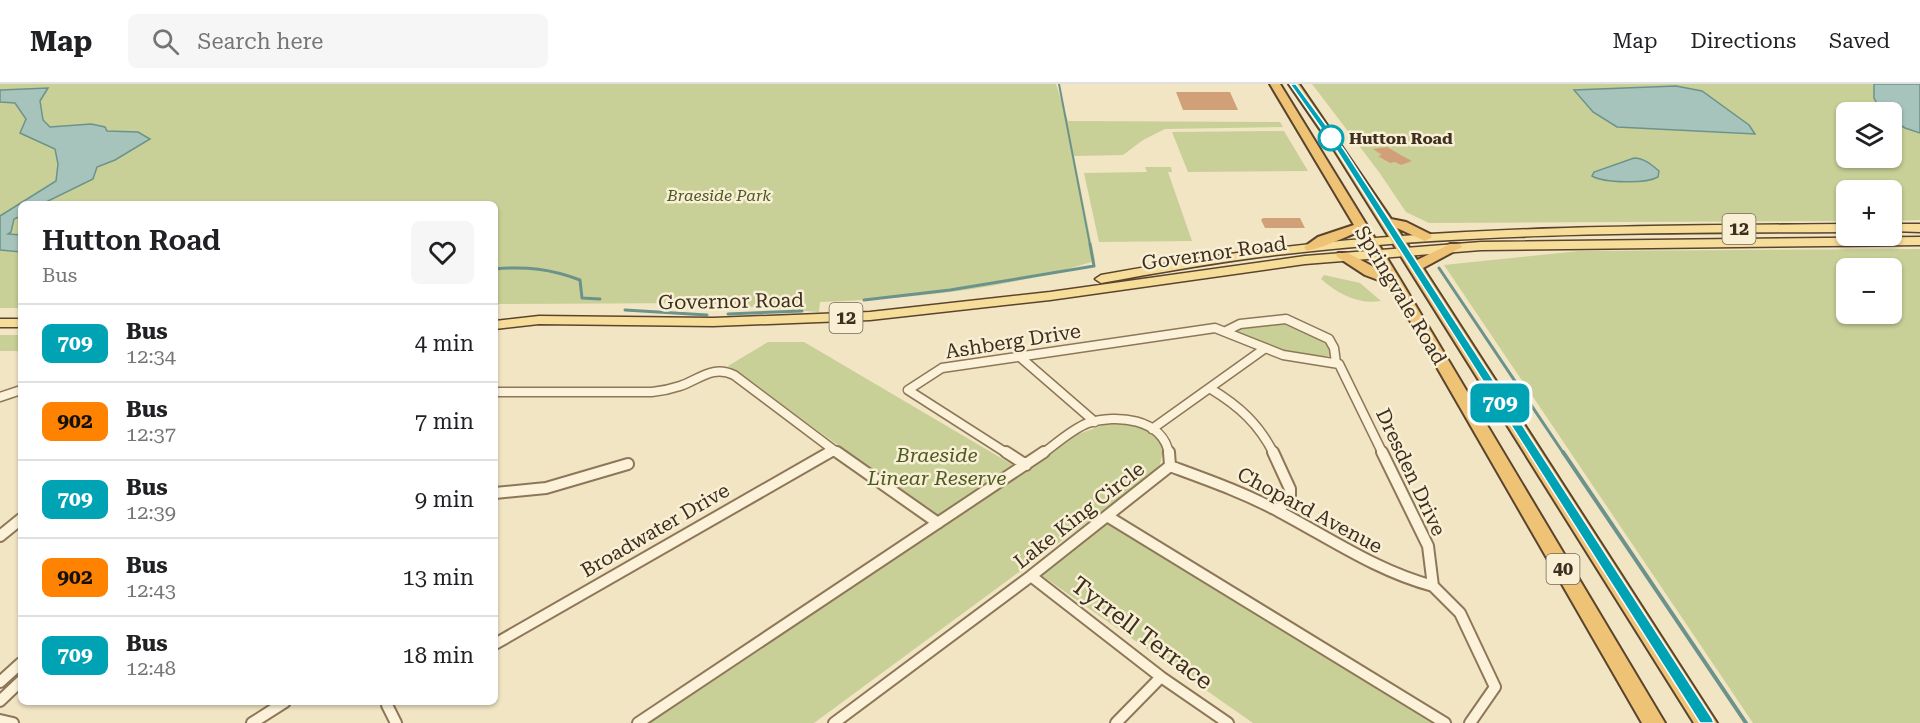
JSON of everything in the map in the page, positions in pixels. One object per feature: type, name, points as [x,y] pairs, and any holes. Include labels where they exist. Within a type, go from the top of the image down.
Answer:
[{"type":"highway","name":"Springvale Road","points":[[1275,84],[1395,281],[1455,387],[1654,723]]},
{"type":"highway","name":"Springvale Road","points":[[1293,84],[1341,151],[1497,400],[1608,567],[1706,723]]},
{"type":"highway","points":[[1384,221],[1401,225],[1425,237]]},
{"type":"highway","points":[[1311,247],[1323,240],[1361,226]]},
{"type":"highway","points":[[1413,267],[1455,248]]},
{"type":"highway","points":[[1343,256],[1370,272],[1395,281]]},
{"type":"main road","name":"12","points":[[1399,245],[1425,237],[1611,230],[1836,228]]},
{"type":"main road","points":[[1902,228],[1920,228]]},
{"type":"main road","name":"12","points":[[1399,245],[1455,248],[1551,243],[1920,242]]},
{"type":"main road","name":"Governor Road","points":[[1031,297],[1047,290],[1177,264],[1311,247],[1399,245]]},
{"type":"main road","name":"Governor Road","points":[[498,325],[539,320],[660,322],[802,320],[916,312],[1343,256],[1374,247]]},
{"type":"main road","name":"Governor Road","points":[[498,315],[524,315],[539,320]]},
{"type":"main road","points":[[0,323],[18,323]]},
{"type":"street","name":"Dresden Drive","points":[[1226,331],[1240,324],[1286,319],[1330,339],[1335,351],[1336,363],[1342,369],[1428,546],[1433,586]]},
{"type":"street","name":"Ashberg Drive","points":[[1026,465],[908,390],[942,368],[1211,328],[1226,331],[1264,349]]},
{"type":"street","points":[[638,723],[1026,465],[1076,429],[1112,418],[1134,420],[1152,429],[1264,349],[1303,359],[1336,363]]},
{"type":"street","points":[[1020,357],[1095,422]]},
{"type":"street","points":[[498,392],[668,391],[714,370],[723,369],[938,523]]},
{"type":"street","points":[[1211,389],[1238,404],[1262,428],[1290,489],[1290,499],[1276,510]]},
{"type":"street","points":[[0,396],[18,391]]},
{"type":"street","name":"Lake King Circle","points":[[840,721],[1031,576],[1170,466],[1171,455],[1167,443],[1152,429]]},
{"type":"street","name":"Broadwater Drive","points":[[498,642],[834,450]]},
{"type":"street","points":[[498,493],[521,494],[576,483],[628,464]]},
{"type":"street","name":"Chopard Avenue","points":[[1170,466],[1221,484],[1276,510],[1396,576],[1433,586]]},
{"type":"street","points":[[1107,516],[1445,723]]},
{"type":"street","points":[[0,536],[18,521]]},
{"type":"street","name":"Tyrrell Terrace","points":[[1031,576],[1161,677],[1228,723]]},
{"type":"street","points":[[1433,586],[1460,613],[1495,687],[1470,723]]},
{"type":"street","points":[[0,682],[18,666]]},
{"type":"street","points":[[1116,723],[1161,677]]},
{"type":"street","points":[[0,701],[18,684]]},
{"type":"street","points":[[252,723],[280,705]]},
{"type":"street","points":[[389,705],[396,723]]},
{"type":"street","points":[[0,720],[13,723]]},
{"type":"green space","name":"Braeside Park","points":[[0,84],[1056,84],[1068,121],[1280,122],[1283,127],[1165,129],[1143,140],[1123,155],[1074,156],[1095,261],[1028,279],[959,291],[820,302],[819,312],[700,303],[498,304],[498,201],[18,201],[18,308],[0,308]]},
{"type":"green space","points":[[1312,84],[1920,84],[1920,220],[1902,221],[1902,180],[1836,180],[1836,221],[1429,223],[1406,212],[1379,172]]},
{"type":"green space","points":[[1284,131],[1308,171],[1188,172],[1172,132]]},
{"type":"green space","points":[[1145,167],[1171,167],[1172,172],[1168,172],[1192,241],[1099,242],[1084,173],[1147,172]]},
{"type":"green space","points":[[1920,249],[1920,723],[1753,723],[1444,265],[1579,251]]},
{"type":"green space","points":[[1324,275],[1360,283],[1381,301],[1357,300],[1349,297],[1321,279]]},
{"type":"green space","points":[[1283,320],[1324,339],[1331,355],[1308,357],[1295,354],[1234,331],[1236,327]]},
{"type":"green space","points":[[0,335],[18,335],[18,351],[0,351]]},
{"type":"green space","name":"Braeside Linear Reserve","points":[[768,342],[804,342],[1013,465],[938,517],[728,366]]},
{"type":"green space","points":[[1114,421],[1143,427],[1164,446],[1159,469],[814,723],[644,723],[1076,435]]},
{"type":"green space","points":[[1109,521],[1431,723],[1253,723],[1041,575]]},
{"type":"water","points":[[1874,84],[1920,84],[1920,133],[1902,126],[1902,102],[1876,102]]},
{"type":"water","points":[[1676,86],[1702,91],[1749,125],[1755,134],[1617,127],[1593,112],[1574,90]]},
{"type":"water","points":[[48,88],[40,101],[43,120],[50,127],[91,124],[105,127],[107,131],[138,132],[150,139],[115,160],[97,167],[93,179],[48,201],[24,201],[56,181],[58,164],[55,149],[20,133],[26,119],[15,103],[0,102],[0,90]]},
{"type":"water","points":[[1634,158],[1654,166],[1659,171],[1658,177],[1644,181],[1625,182],[1592,176],[1594,172]]},
{"type":"water","points":[[18,205],[18,217],[14,219],[11,232],[8,234],[18,235],[18,252],[0,250],[0,216]]},
{"type":"building","points":[[1176,92],[1230,92],[1238,110],[1183,110]]},
{"type":"building","points":[[1387,147],[1412,161],[1401,165],[1395,162],[1390,163],[1378,156],[1382,155],[1373,149]]},
{"type":"building","points":[[1263,218],[1300,218],[1305,228],[1265,228],[1261,220]]},
{"type":"waterway","points":[[1059,84],[1090,245]]},
{"type":"waterway","points":[[864,300],[950,290],[1094,266],[1090,244]]},
{"type":"waterway","points":[[498,269],[528,268],[559,273],[580,280],[582,298],[600,299]]},
{"type":"waterway","points":[[1439,268],[1564,454]]},
{"type":"waterway","points":[[625,310],[707,315]]},
{"type":"waterway","points":[[728,314],[802,311]]},
{"type":"waterway","points":[[1563,452],[1746,723]]},
{"type":"bus line","name":"709","points":[[1294,84],[1341,151],[1497,400],[1608,567],[1706,723]]},
{"type":"place","name":"Hutton Road","points":[[1331,138]]}]
